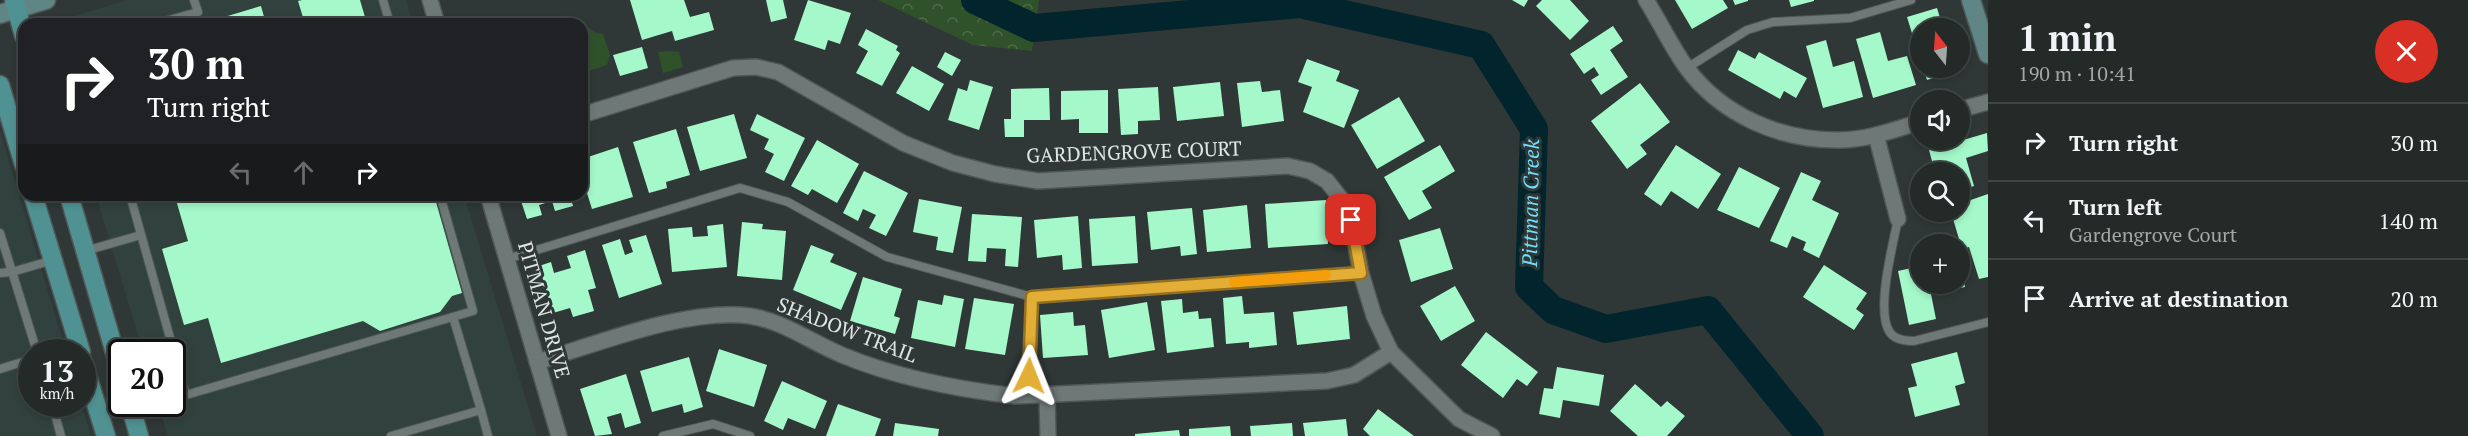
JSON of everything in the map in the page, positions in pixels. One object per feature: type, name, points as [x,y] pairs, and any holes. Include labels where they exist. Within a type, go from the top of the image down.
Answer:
[{"type":"main road","points":[[10,8],[18,24]]},
{"type":"main road","points":[[0,85],[10,132],[18,151]]},
{"type":"main road","points":[[35,201],[76,339]]},
{"type":"main road","points":[[71,201],[111,339]]},
{"type":"main road","points":[[53,260],[84,251]]},
{"type":"main road","points":[[96,404],[106,436]]},
{"type":"main road","points":[[133,417],[139,436]]},
{"type":"street","points":[[10,8],[46,0]]},
{"type":"street","points":[[430,0],[436,18]]},
{"type":"street","points":[[1646,0],[1686,68],[1711,94],[1742,116],[1777,132],[1804,138],[1841,140],[1876,135],[1910,125]]},
{"type":"street","points":[[1971,0],[1988,54]]},
{"type":"street","name":"GARDENGROVE COURT","points":[[588,113],[719,72],[756,68],[778,72],[903,143],[953,163],[995,174],[1038,181],[1288,166],[1310,171],[1327,181],[1342,200],[1351,220],[1361,273],[1374,316],[1391,352],[1459,419],[1492,436]]},
{"type":"street","points":[[1970,107],[1988,102]]},
{"type":"street","points":[[1876,135],[1898,219]]},
{"type":"street","name":"PITMAN DRIVE","points":[[490,201],[559,436]]},
{"type":"street","name":"SHADOW TRAIL","points":[[537,362],[686,318],[718,314],[750,316],[782,325],[842,355],[904,377],[968,391],[1028,396],[1327,381],[1354,375],[1391,352]]},
{"type":"street","points":[[1047,396],[1048,436]]},
{"type":"lane","points":[[176,18],[198,12],[196,0]]},
{"type":"lane","points":[[383,0],[388,18]]},
{"type":"lane","points":[[1686,68],[1747,30],[1773,22],[1850,18],[1911,0]]},
{"type":"lane","points":[[507,259],[740,188],[788,202],[887,257],[1032,297],[1361,273]]},
{"type":"lane","points":[[132,201],[186,395],[473,311],[442,201]]},
{"type":"lane","points":[[1898,219],[1887,268],[1884,320],[1890,334],[1904,341],[1914,342],[1988,322]]},
{"type":"lane","points":[[0,233],[33,339]]},
{"type":"lane","points":[[84,251],[141,235]]},
{"type":"lane","points":[[0,273],[12,272],[53,260]]},
{"type":"lane","points":[[1028,396],[1032,297]]},
{"type":"lane","points":[[453,318],[488,436]]},
{"type":"lane","points":[[0,369],[18,363]]},
{"type":"lane","points":[[391,436],[481,410]]},
{"type":"lane","points":[[56,417],[62,436]]},
{"type":"lane","points":[[663,436],[713,424],[750,436]]},
{"type":"shaded area","points":[[128,0],[406,0],[411,18],[68,18]]},
{"type":"shaded area","points":[[0,131],[18,191],[18,201],[21,201],[62,339],[18,339],[18,417],[85,417],[91,436],[0,436]]},
{"type":"shaded area","points":[[98,201],[466,201],[537,436],[168,436],[162,417],[186,417],[186,339],[139,339]]},
{"type":"green space","points":[[878,0],[1039,0],[1032,51],[973,45]]},
{"type":"green space","points":[[588,28],[596,33],[603,34],[610,55],[607,65],[588,71]]},
{"type":"green space","points":[[658,52],[679,52],[683,67],[663,73]]},
{"type":"building","points":[[360,0],[365,18],[303,18],[298,1]]},
{"type":"building","points":[[630,0],[684,0],[690,17],[709,12],[714,30],[675,41],[672,31],[642,40]]},
{"type":"building","points":[[766,0],[783,0],[787,18],[771,22]]},
{"type":"building","points":[[808,0],[851,13],[840,44],[828,40],[825,50],[794,40]]},
{"type":"building","points":[[1512,0],[1528,0],[1524,7]]},
{"type":"building","points":[[1542,0],[1570,0],[1589,21],[1570,40],[1536,6]]},
{"type":"building","points":[[1675,0],[1723,0],[1728,8],[1692,29]]},
{"type":"building","points":[[1733,0],[1748,0],[1748,1],[1735,5]]},
{"type":"building","points":[[1789,0],[1814,0],[1814,1],[1791,7]]},
{"type":"building","points":[[261,6],[264,18],[221,18]]},
{"type":"building","points":[[1937,8],[1940,18],[1910,18],[1910,27],[1907,17]]},
{"type":"building","points":[[1613,26],[1623,41],[1610,50],[1628,77],[1601,95],[1591,80],[1599,75],[1594,67],[1584,74],[1570,54]]},
{"type":"building","points":[[866,29],[898,46],[896,50],[900,53],[882,86],[856,73],[868,51],[858,45]]},
{"type":"building","points":[[1880,32],[1888,61],[1907,56],[1910,78],[1914,78],[1916,85],[1873,98],[1856,39]]},
{"type":"building","points":[[1826,40],[1833,67],[1854,61],[1863,97],[1823,108],[1806,46]]},
{"type":"building","points":[[642,47],[648,68],[620,76],[613,55]]},
{"type":"building","points":[[1738,50],[1755,59],[1759,52],[1807,78],[1796,98],[1784,91],[1780,99],[1728,70]]},
{"type":"building","points":[[945,52],[961,60],[952,76],[937,67]]},
{"type":"building","points":[[1307,59],[1340,71],[1336,81],[1359,90],[1344,128],[1303,112],[1312,87],[1298,82]]},
{"type":"building","points":[[912,66],[944,84],[929,111],[896,93]]},
{"type":"building","points":[[970,80],[993,87],[979,130],[948,120],[958,88],[967,91]]},
{"type":"building","points":[[1260,81],[1262,92],[1280,90],[1284,121],[1242,127],[1237,83]]},
{"type":"building","points":[[1220,82],[1224,116],[1177,121],[1173,87]]},
{"type":"building","points":[[1640,83],[1670,122],[1640,145],[1647,154],[1627,169],[1591,121]]},
{"type":"building","points":[[1158,87],[1160,120],[1138,121],[1138,134],[1121,135],[1118,89]]},
{"type":"building","points":[[1049,88],[1050,120],[1024,120],[1024,137],[1005,137],[1004,119],[1011,119],[1011,89]]},
{"type":"building","points":[[1108,90],[1108,133],[1079,133],[1079,119],[1061,120],[1061,91]]},
{"type":"building","points":[[1399,97],[1425,141],[1377,169],[1351,125]]},
{"type":"building","points":[[734,114],[747,158],[700,171],[687,127]]},
{"type":"building","points":[[757,114],[805,138],[784,181],[765,172],[774,154],[764,149],[769,139],[750,130]]},
{"type":"building","points":[[676,129],[690,175],[666,182],[667,188],[649,193],[633,142]]},
{"type":"building","points":[[1987,133],[1988,151],[1966,158],[1967,162],[1932,162],[1929,150],[1970,150],[1970,138]]},
{"type":"building","points":[[817,140],[859,164],[837,203],[812,189],[808,195],[791,186]]},
{"type":"building","points":[[1440,145],[1455,171],[1422,191],[1432,208],[1409,220],[1384,177]]},
{"type":"building","points":[[1676,145],[1721,174],[1698,209],[1671,191],[1661,206],[1644,194]]},
{"type":"building","points":[[618,147],[633,197],[592,209],[588,196],[588,157]]},
{"type":"building","points":[[1739,167],[1780,188],[1759,228],[1717,210]]},
{"type":"building","points":[[864,171],[908,193],[886,236],[869,228],[876,215],[863,209],[858,221],[843,213]]},
{"type":"building","points":[[1801,172],[1821,181],[1812,200],[1839,213],[1819,258],[1803,250],[1806,242],[1792,236],[1787,248],[1770,241]]},
{"type":"building","points":[[1970,172],[1974,186],[1970,187]]},
{"type":"building","points":[[1988,194],[1988,277],[1979,279],[1970,250],[1970,234],[1958,234],[1954,222],[1970,222],[1970,200]]},
{"type":"building","points":[[919,199],[962,207],[953,253],[936,250],[938,237],[913,232]]},
{"type":"building","points":[[1326,200],[1328,244],[1268,248],[1265,204]]},
{"type":"building","points":[[176,201],[436,201],[462,293],[452,296],[440,312],[380,331],[363,321],[221,363],[208,318],[184,325],[162,249],[188,241]]},
{"type":"building","points":[[521,201],[552,201],[539,205],[542,215],[527,219]]},
{"type":"building","points":[[552,201],[572,201],[573,206],[555,211]]},
{"type":"building","points":[[1247,205],[1251,248],[1207,252],[1203,210]]},
{"type":"building","points":[[1192,208],[1197,254],[1181,256],[1180,246],[1151,250],[1147,212]]},
{"type":"building","points":[[972,214],[1022,217],[1018,267],[1005,266],[1006,249],[987,248],[986,262],[968,261]]},
{"type":"building","points":[[1078,216],[1082,268],[1063,270],[1062,255],[1037,258],[1034,220]]},
{"type":"building","points":[[1135,216],[1138,263],[1092,266],[1089,219]]},
{"type":"building","points":[[742,222],[763,224],[762,229],[786,231],[782,280],[737,276]]},
{"type":"building","points":[[723,224],[727,267],[672,272],[668,229],[692,227],[693,237],[708,236],[707,226]]},
{"type":"building","points":[[1440,228],[1453,269],[1411,282],[1399,240]]},
{"type":"building","points":[[646,235],[662,284],[619,298],[602,245],[620,239],[625,255],[633,252],[629,240]]},
{"type":"building","points":[[811,245],[834,254],[830,262],[857,273],[841,310],[793,290]]},
{"type":"building","points":[[585,250],[596,288],[588,290],[594,311],[573,317],[570,308],[553,313],[539,266],[551,262],[554,273],[571,268],[567,256]]},
{"type":"building","points":[[1824,265],[1867,293],[1856,309],[1864,315],[1854,330],[1803,297]]},
{"type":"building","points":[[1910,268],[1910,294],[1931,294],[1936,319],[1909,325],[1898,271]]},
{"type":"building","points":[[863,277],[902,289],[894,316],[900,318],[895,334],[850,321]]},
{"type":"building","points":[[1455,286],[1475,321],[1441,341],[1420,306]]},
{"type":"building","points":[[944,295],[964,299],[955,347],[911,338],[918,300],[942,305]]},
{"type":"building","points":[[1242,296],[1244,314],[1274,312],[1277,345],[1249,348],[1249,342],[1226,344],[1223,298]]},
{"type":"building","points":[[974,298],[1014,304],[1005,355],[965,349]]},
{"type":"building","points":[[1182,299],[1183,313],[1198,311],[1199,319],[1211,318],[1214,347],[1167,353],[1161,301]]},
{"type":"building","points":[[1147,302],[1155,350],[1109,358],[1101,310]]},
{"type":"building","points":[[1347,306],[1350,339],[1297,345],[1293,312]]},
{"type":"building","points":[[1073,312],[1074,326],[1085,325],[1088,355],[1043,358],[1040,315]]},
{"type":"building","points":[[1486,332],[1538,372],[1527,386],[1517,379],[1503,398],[1461,365]]},
{"type":"building","points":[[719,349],[767,365],[754,407],[706,391]]},
{"type":"building","points":[[1957,352],[1965,383],[1955,386],[1960,405],[1915,417],[1908,388],[1917,386],[1911,364]]},
{"type":"building","points":[[689,357],[703,407],[684,413],[682,404],[652,412],[640,371]]},
{"type":"building","points":[[1557,367],[1604,375],[1599,406],[1563,400],[1560,418],[1539,414],[1544,388],[1553,389]]},
{"type":"building","points":[[626,374],[641,423],[625,428],[621,413],[607,417],[612,434],[595,436],[580,389]]},
{"type":"building","points":[[782,381],[827,401],[815,429],[788,418],[783,430],[764,421]]},
{"type":"building","points":[[1635,384],[1661,407],[1667,401],[1685,416],[1667,436],[1638,436],[1610,411]]},
{"type":"building","points":[[838,404],[881,419],[875,436],[826,436]]},
{"type":"building","points":[[1378,409],[1414,436],[1370,436],[1363,429]]},
{"type":"building","points":[[1346,419],[1348,436],[1305,436],[1303,423]]},
{"type":"building","points":[[895,423],[939,429],[938,436],[893,436]]},
{"type":"building","points":[[1292,423],[1293,436],[1251,436],[1250,426]]},
{"type":"building","points":[[1230,426],[1231,436],[1189,436],[1189,429]]},
{"type":"building","points":[[1179,430],[1180,436],[1135,436],[1135,434]]},
{"type":"waterway","name":"Pittman Creek","points":[[975,0],[1034,28],[1300,4],[1481,45],[1534,129],[1529,287],[1553,310],[1606,329],[1708,310],[1810,436]]},
{"type":"slow traffic","points":[[1234,282],[1326,275]]},
{"type":"route","points":[[1029,376],[1032,297],[1361,273],[1351,220]]}]
